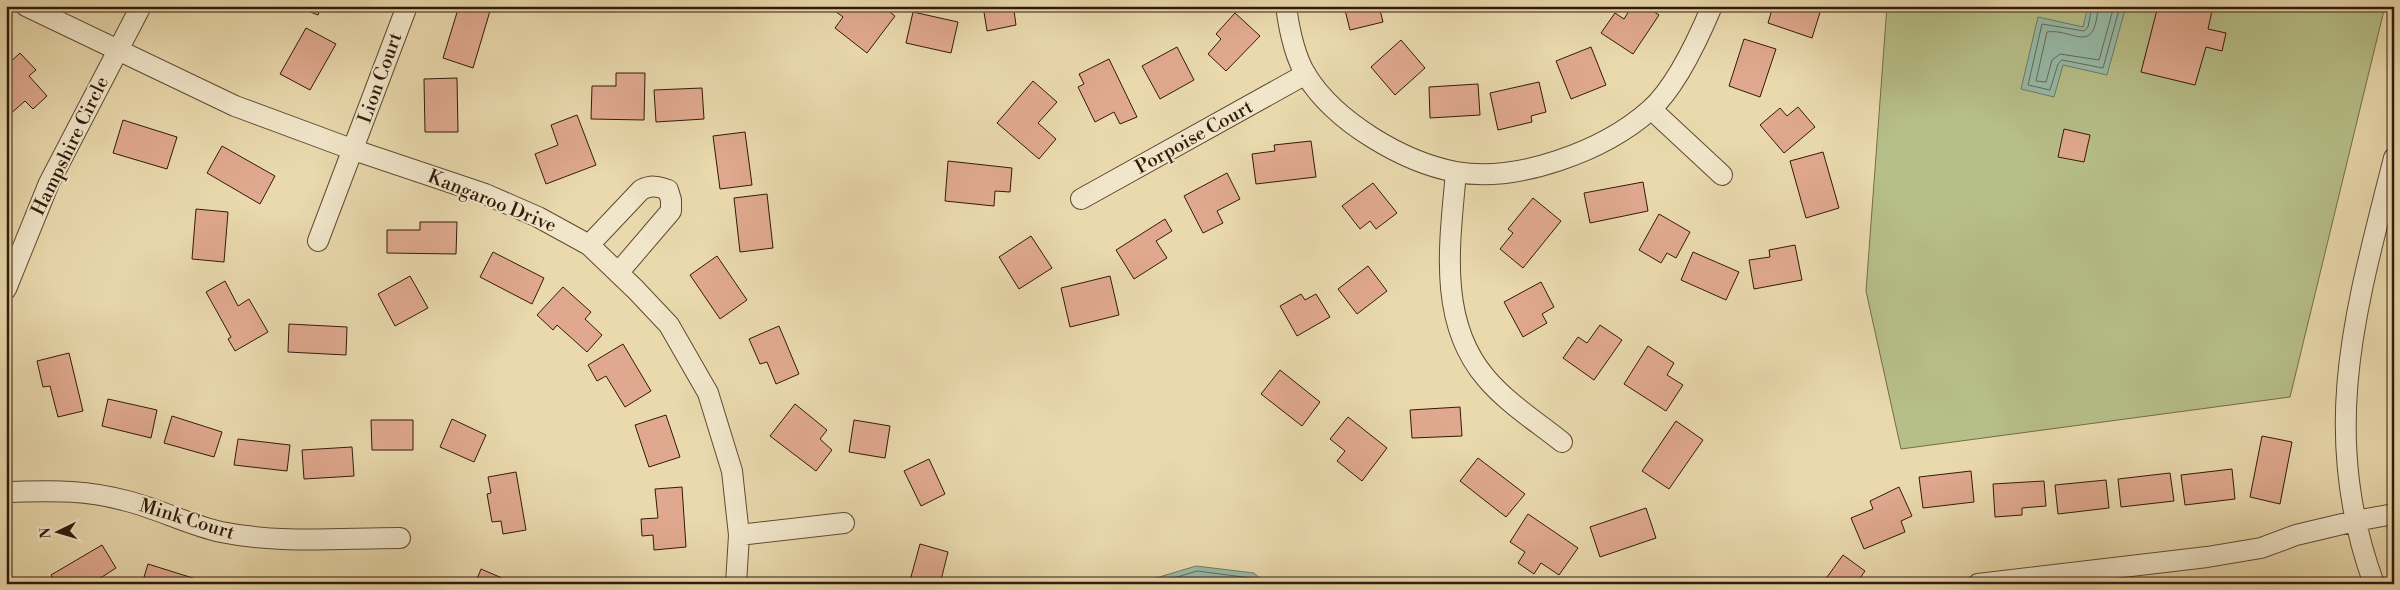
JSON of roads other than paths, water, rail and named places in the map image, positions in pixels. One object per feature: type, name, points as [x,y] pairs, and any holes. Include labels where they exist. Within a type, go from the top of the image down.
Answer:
[{"type":"street","name":"Kangaroo Drive","points":[[26,6],[235,106],[354,150],[494,198],[538,217],[589,245],[669,325],[708,393],[732,471],[739,535],[736,584]]},
{"type":"street","name":"Hampshire Circle","points":[[6,289],[49,183],[141,6]]},
{"type":"street","name":"Lion Court","points":[[318,241],[407,6]]},
{"type":"street","points":[[1286,6],[1293,41],[1306,74],[1330,104],[1387,147],[1411,158],[1456,172],[1512,171],[1549,163],[1568,157],[1615,135],[1652,109],[1690,54],[1712,6]]},
{"type":"street","name":"Porpoise Court","points":[[1081,199],[1306,74]]},
{"type":"street","points":[[1652,109],[1722,175]]},
{"type":"street","points":[[2374,584],[2355,521],[2349,490],[2344,435],[2346,384],[2353,330],[2391,183],[2394,158]]},
{"type":"street","points":[[1456,172],[1450,260],[1453,309],[1461,338],[1471,358],[1486,379],[1562,442]]},
{"type":"street","points":[[589,245],[641,190],[648,186],[658,186],[668,190],[671,200],[671,211],[618,273]]},
{"type":"street","name":"Mink Court","points":[[6,492],[80,491],[103,495],[130,502],[219,532],[247,536],[285,540],[400,538]]},
{"type":"street","points":[[1978,584],[2207,557],[2261,548],[2296,535],[2394,514]]},
{"type":"street","points":[[739,535],[844,523]]},
{"type":"water","points":[[2088,6],[2126,6],[2107,75],[2063,65],[2054,97],[2021,89],[2038,17],[2083,27]]},
{"type":"water","points":[[1196,566],[1254,573],[1266,584],[1143,584],[1146,581]]}]
